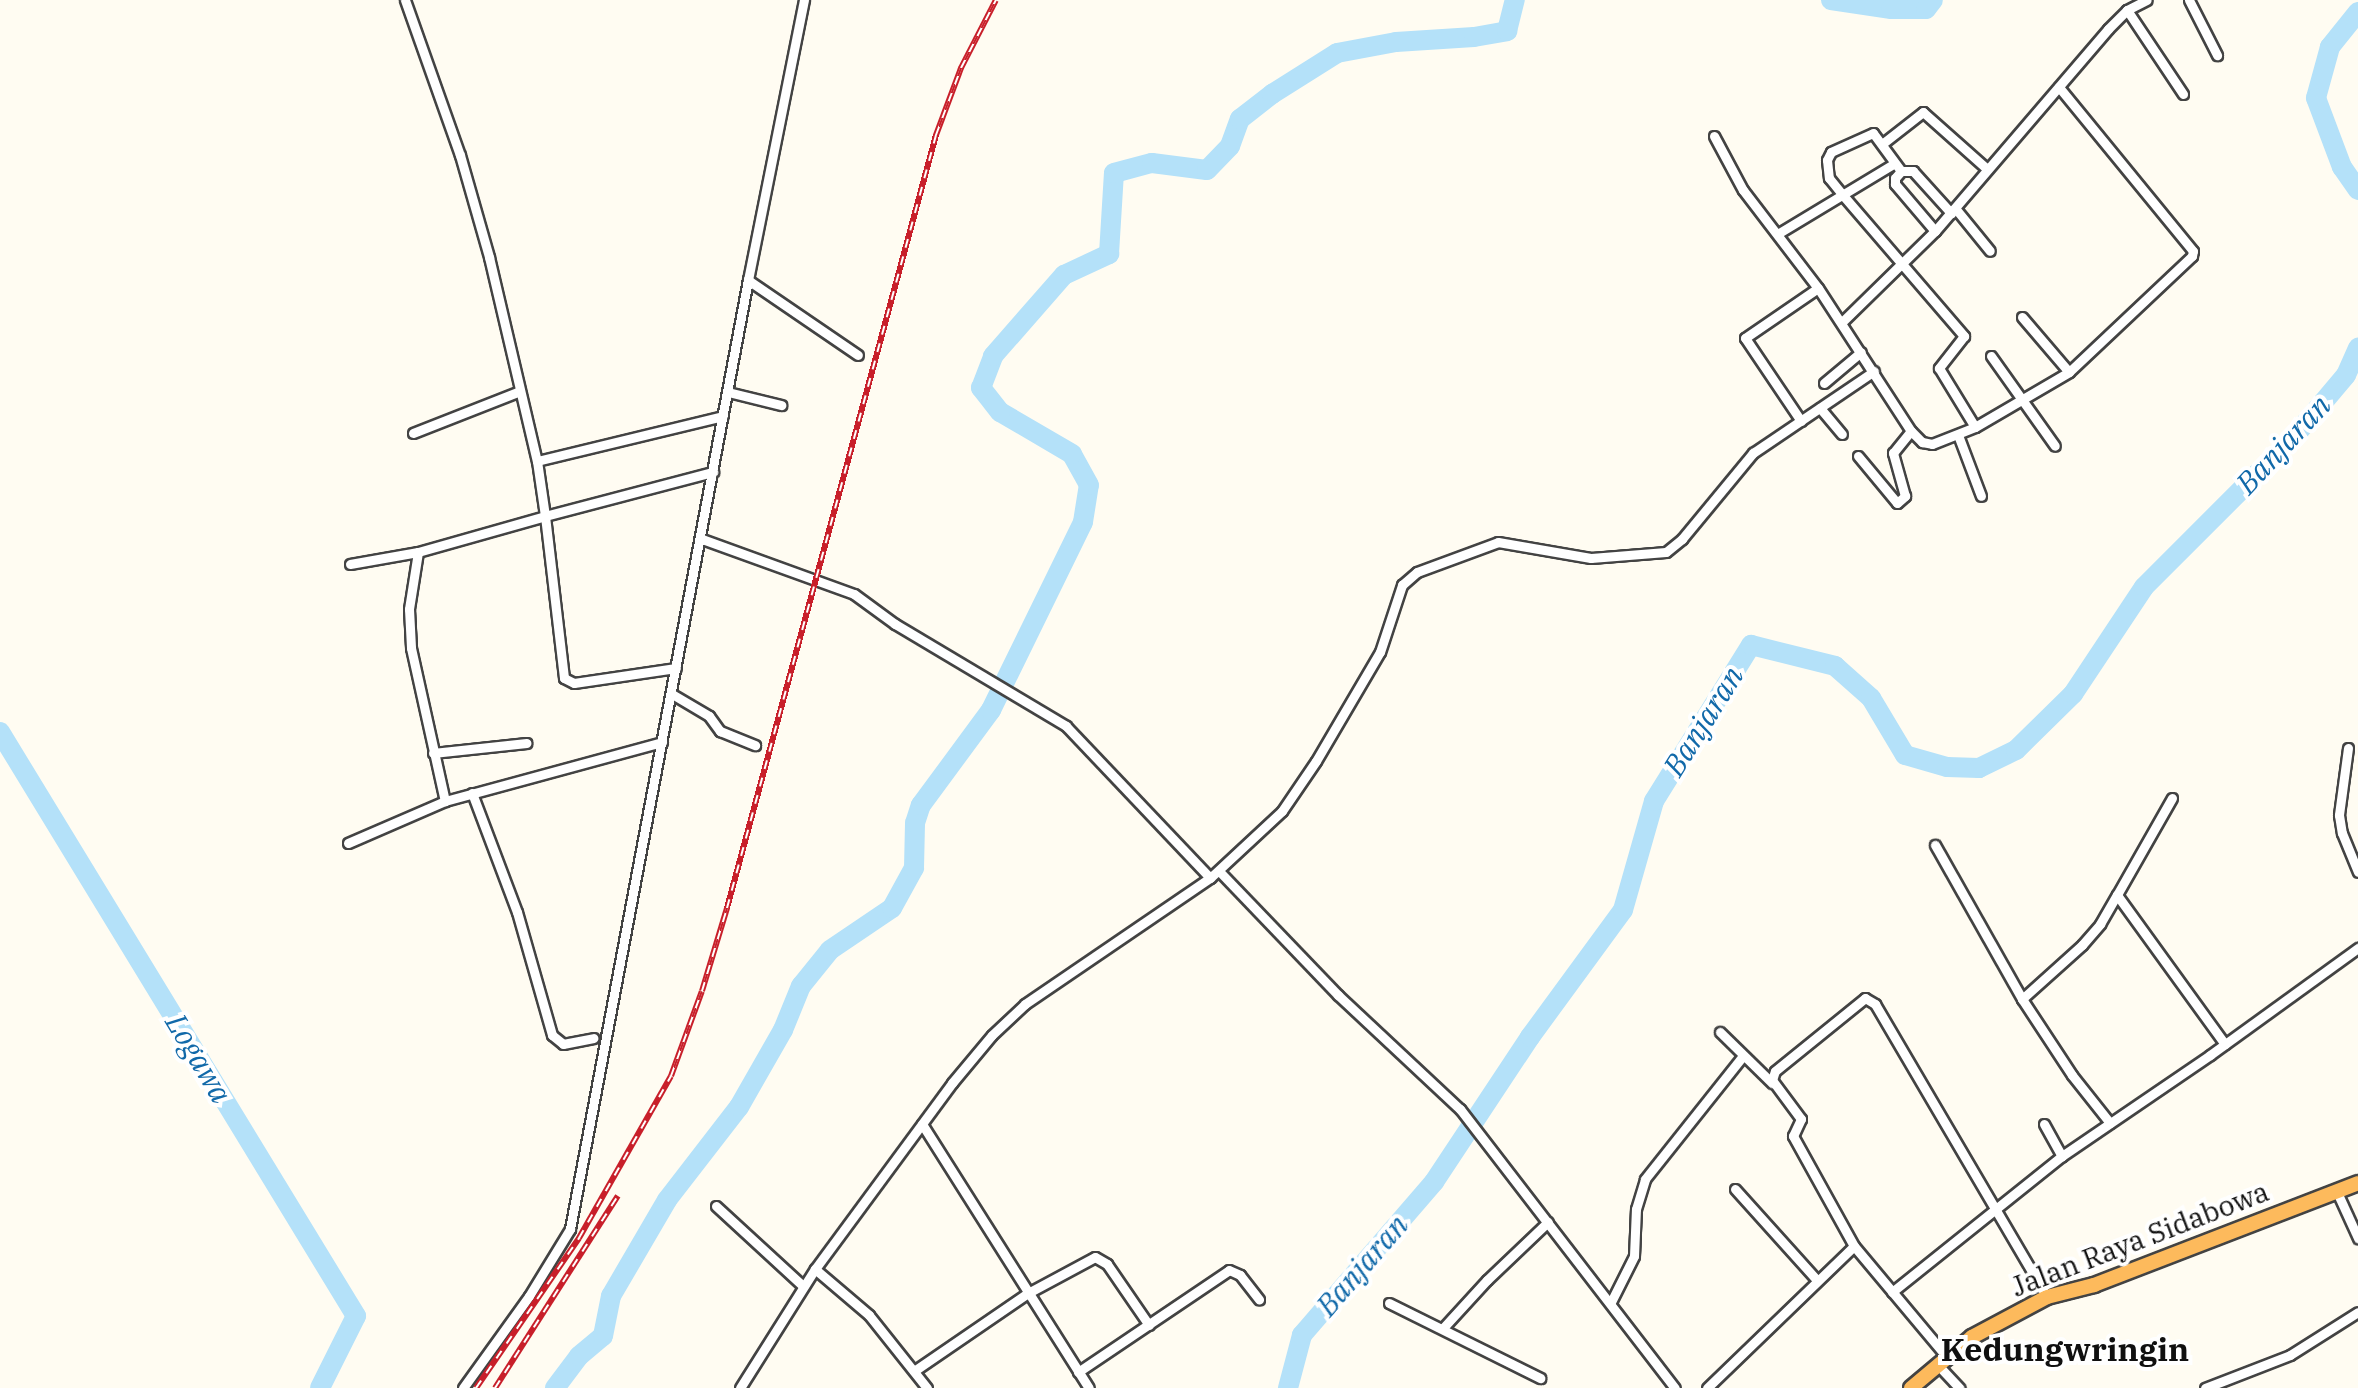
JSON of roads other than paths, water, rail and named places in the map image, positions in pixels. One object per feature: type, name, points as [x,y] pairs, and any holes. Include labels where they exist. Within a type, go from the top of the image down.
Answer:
[{"type":"highway","name":"Jalan Raya Sidabowa","points":[[1911,1388],[1941,1360],[1984,1329],[2047,1297],[2094,1285],[2358,1183]]},
{"type":"street","points":[[405,0],[460,155],[537,461],[564,678],[574,683],[676,668]]},
{"type":"street","points":[[463,1388],[529,1296],[570,1229],[702,539],[748,280],[804,0]]},
{"type":"street","points":[[2189,0],[2217,55]]},
{"type":"street","points":[[1843,321],[1935,231],[2127,10],[2140,1]]},
{"type":"street","points":[[2127,10],[2183,94]]},
{"type":"street","points":[[1714,136],[1743,190],[1779,233],[1843,321],[1911,431],[1922,442],[1932,444],[1975,427],[2069,372],[2193,251],[2059,87]]},
{"type":"street","points":[[1882,144],[1923,112],[1987,169]]},
{"type":"street","points":[[1935,231],[1895,184],[1898,167],[1870,133],[1831,152],[1827,160],[1829,178],[1964,336],[1939,368],[1975,427]]},
{"type":"street","points":[[1779,233],[1841,193],[1898,167],[1913,171],[1990,251]]},
{"type":"street","points":[[748,280],[858,355]]},
{"type":"street","points":[[1801,421],[1745,338],[1818,288]]},
{"type":"street","points":[[2022,317],[2069,372]]},
{"type":"street","points":[[1824,383],[1861,352]]},
{"type":"street","points":[[1991,356],[2055,446]]},
{"type":"street","points":[[740,1388],[815,1269],[992,1035],[1025,1004],[1210,878],[1271,824],[1316,761],[1380,652],[1392,622],[1398,593],[1409,578],[1445,560],[1498,542],[1591,558],[1666,552],[1682,539],[1753,453],[1874,371]]},
{"type":"street","points":[[413,433],[520,391]]},
{"type":"street","points":[[728,392],[781,405]]},
{"type":"street","points":[[1820,408],[1842,434]]},
{"type":"street","points":[[537,461],[723,416]]},
{"type":"street","points":[[1858,456],[1897,503],[1905,496],[1893,453],[1911,431]]},
{"type":"street","points":[[1958,435],[1981,496]]},
{"type":"street","points":[[350,564],[418,552],[713,472]]},
{"type":"street","points":[[702,539],[854,594],[895,624],[1074,733],[1210,878]]},
{"type":"street","points":[[418,552],[409,609],[411,648],[445,801]]},
{"type":"street","points":[[672,694],[709,716],[720,731],[755,745]]},
{"type":"street","points":[[348,843],[445,801],[662,742]]},
{"type":"street","points":[[433,753],[526,743]]},
{"type":"street","points":[[2348,748],[2339,815],[2342,833],[2358,872]]},
{"type":"street","points":[[472,793],[517,912],[552,1035],[563,1044],[593,1038]]},
{"type":"street","points":[[2022,999],[2082,945],[2100,924],[2172,798]]},
{"type":"street","points":[[1935,845],[2022,999],[2072,1075],[2110,1123]]},
{"type":"street","points":[[1219,871],[1338,995],[1460,1109],[1675,1388]]},
{"type":"street","points":[[2117,895],[2225,1044]]},
{"type":"street","points":[[1892,1292],[2062,1156],[2358,948]]},
{"type":"street","points":[[1772,1083],[1775,1071],[1860,1001],[1870,999],[2047,1297]]},
{"type":"street","points":[[1720,1032],[1742,1057],[1772,1083],[1801,1119],[1793,1136],[1854,1246],[1892,1292],[1959,1388]]},
{"type":"street","points":[[1611,1302],[1634,1256],[1636,1209],[1645,1179],[1742,1057]]},
{"type":"street","points":[[922,1124],[1089,1388]]},
{"type":"street","points":[[2044,1124],[2062,1156]]},
{"type":"street","points":[[1735,1189],[1817,1280]]},
{"type":"street","points":[[2337,1192],[2358,1238]]},
{"type":"street","points":[[716,1206],[803,1286]]},
{"type":"street","points":[[1443,1328],[1483,1284],[1548,1222]]},
{"type":"street","points":[[1707,1388],[1854,1246]]},
{"type":"street","points":[[914,1371],[1028,1293],[1099,1258],[1149,1325]]},
{"type":"street","points":[[815,1269],[869,1315],[927,1388]]},
{"type":"street","points":[[1078,1372],[1229,1270],[1240,1275],[1259,1299]]},
{"type":"street","points":[[1389,1303],[1540,1378]]},
{"type":"street","points":[[2205,1388],[2290,1355],[2358,1312]]},
{"type":"waterway","points":[[555,1388],[579,1356],[603,1336],[611,1296],[667,1200],[739,1107],[783,1030],[801,986],[830,950],[892,908],[914,868],[915,823],[921,805],[991,710],[1083,522],[1089,485],[1072,454],[1000,412],[981,388],[993,356],[1064,275],[1109,254],[1114,173],[1152,163],[1207,170],[1230,146],[1240,119],[1272,94],[1337,53],[1396,42],[1474,37],[1507,31],[1515,0]]},
{"type":"waterway","points":[[1831,0],[1891,9],[1926,9],[1933,0]]},
{"type":"waterway","name":"Banjaran","points":[[2358,12],[2330,47],[2316,98],[2342,167],[2358,190]]},
{"type":"waterway","name":"Banjaran","points":[[1288,1388],[1302,1335],[1434,1182],[1530,1037],[1623,910],[1654,801],[1751,645],[1835,666],[1871,698],[1905,755],[1947,767],[1979,768],[2016,750],[2073,694],[2144,587],[2293,438],[2346,375],[2358,348]]},
{"type":"waterway","name":"Logawa","points":[[0,732],[356,1316],[320,1388]]},
{"type":"railway","points":[[476,1388],[579,1238],[671,1076],[702,991],[727,908],[936,135],[961,68],[996,0]]},
{"type":"railway","points":[[495,1388],[618,1196]]},
{"type":"district","name":"Kedungwringin","points":[[2065,1349]]}]
